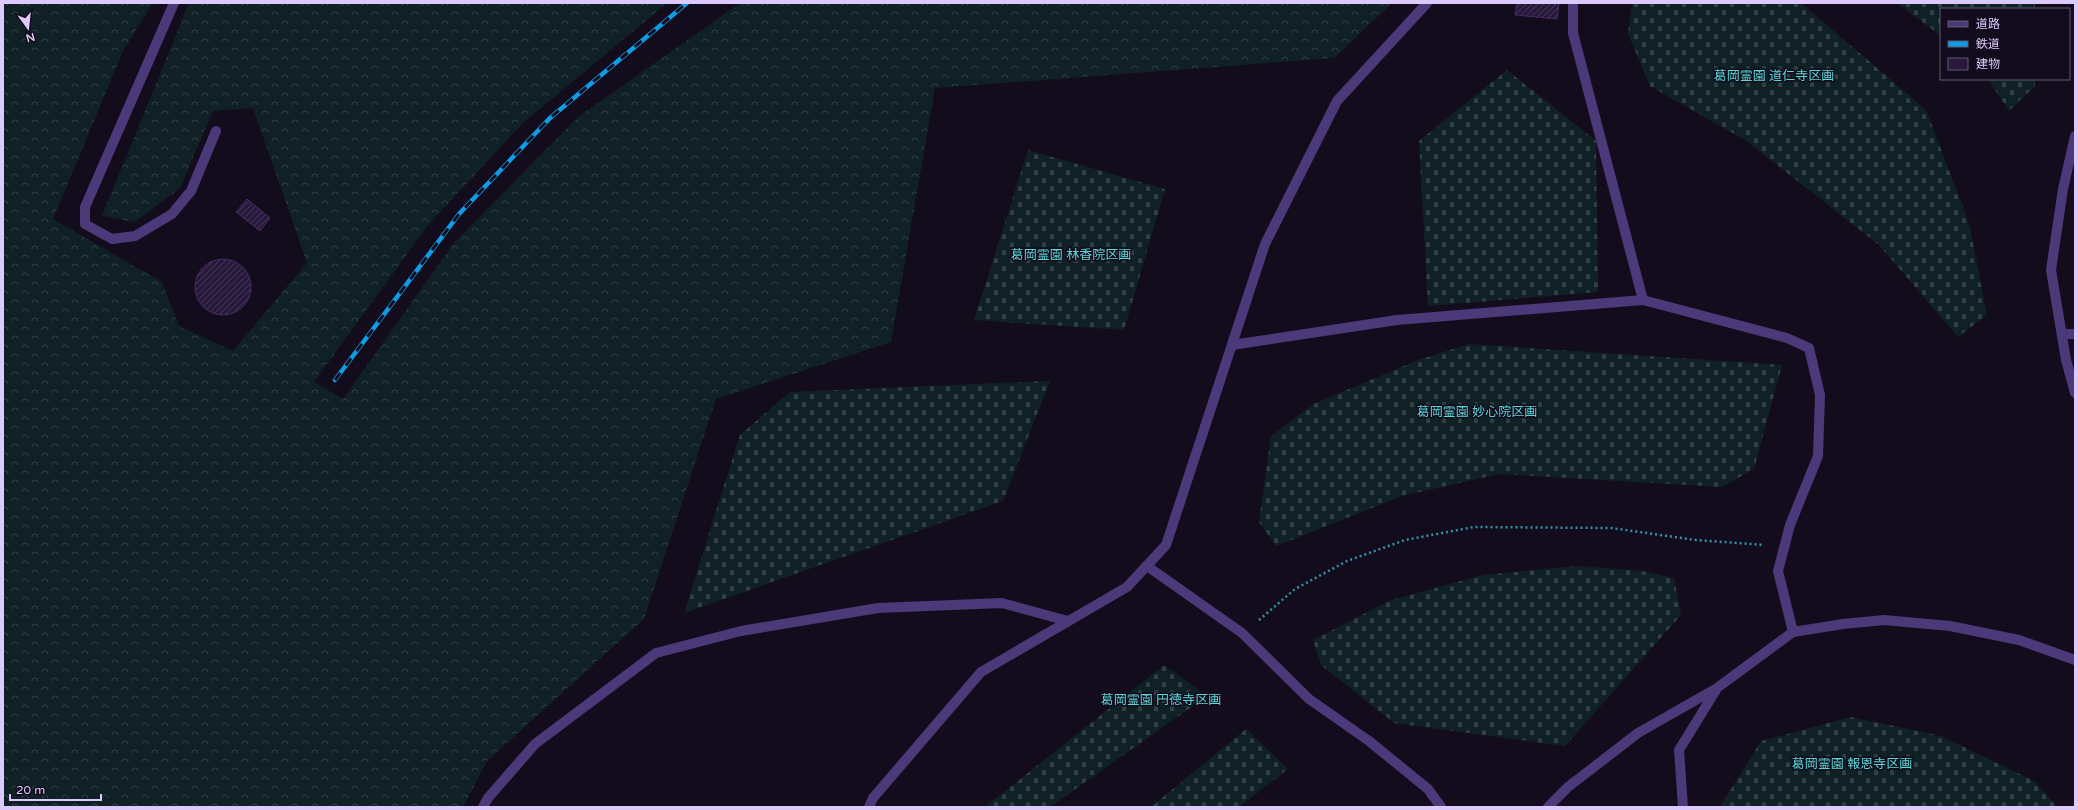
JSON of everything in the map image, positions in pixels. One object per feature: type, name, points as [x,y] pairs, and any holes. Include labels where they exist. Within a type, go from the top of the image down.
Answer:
[{"type":"street","points":[[174,3],[85,207],[85,224],[112,239],[135,236],[172,214],[191,191],[216,131]]},
{"type":"street","points":[[868,807],[981,672],[1127,587],[1166,545],[1265,244],[1337,101],[1427,3]]},
{"type":"street","points":[[1573,3],[1573,33],[1643,300]]},
{"type":"street","points":[[2075,136],[2063,189],[2051,270],[2062,334],[2075,393]]},
{"type":"street","points":[[1232,346],[1397,320],[1643,300],[1787,338],[1809,348],[1820,395],[1818,456],[1790,525],[1778,571],[1793,632]]},
{"type":"street","points":[[2062,334],[2075,334]]},
{"type":"street","points":[[1147,566],[1242,633],[1309,699],[1381,751],[1428,789],[1441,807]]},
{"type":"street","points":[[483,807],[488,798],[535,744],[656,653],[741,631],[878,608],[1002,603],[1068,621]]},
{"type":"street","points":[[1548,807],[1568,788],[1638,732],[1717,688],[1793,632],[1843,624],[1884,620],[1950,626],[2019,640],[2075,660]]},
{"type":"street","points":[[1683,807],[1679,750],[1717,688]]},
{"type":"path","points":[[1242,633],[1295,589],[1347,562],[1405,540],[1474,528],[1610,528],[1696,540],[1784,546]]},
{"type":"green space","points":[[3,3],[153,3],[124,49],[53,219],[162,282],[179,326],[233,351],[307,263],[253,108],[213,111],[180,188],[135,222],[102,216],[189,3],[667,3],[523,123],[429,224],[314,382],[343,399],[453,244],[578,117],[740,3],[1392,3],[1334,58],[935,88],[891,342],[716,399],[644,619],[487,761],[463,807],[3,807]]},
{"type":"green space","name":"葛岡霊園 道仁寺区画","points":[[1632,3],[1801,3],[1926,110],[1969,223],[1987,315],[1958,337],[1879,245],[1745,140],[1650,86],[1628,34]]},
{"type":"green space","points":[[1897,3],[2035,3],[2035,8],[1940,8],[1940,35]]},
{"type":"green space","points":[[1507,70],[1596,141],[1598,292],[1428,306],[1419,141]]},
{"type":"green space","points":[[1989,80],[2035,80],[2035,86],[2009,111]]},
{"type":"green space","name":"葛岡霊園 林香院区画","points":[[1028,150],[1165,189],[1124,330],[974,320]]},
{"type":"green space","name":"葛岡霊園 妙心院区画","points":[[1469,344],[1782,365],[1754,469],[1722,487],[1499,474],[1402,496],[1276,546],[1259,522],[1271,436],[1314,404],[1418,360]]},
{"type":"green space","points":[[1050,381],[1003,501],[684,613],[740,435],[790,392]]},
{"type":"green space","points":[[1577,566],[1642,571],[1674,578],[1681,615],[1565,746],[1394,723],[1321,665],[1313,640],[1391,600],[1483,575]]},
{"type":"green space","name":"葛岡霊園 円徳寺区画","points":[[1164,665],[1207,696],[1050,807],[985,807]]},
{"type":"green space","name":"葛岡霊園 報恩寺区画","points":[[1851,717],[1941,736],[2034,781],[2058,807],[1720,807],[1761,741]]},
{"type":"green space","points":[[1246,729],[1288,769],[1239,807],[1151,807]]},
{"type":"building","points":[[1517,3],[1559,3],[1557,19],[1515,15]]},
{"type":"building","points":[[247,199],[270,218],[260,231],[236,212]]},
{"type":"building","points":[[217,259],[229,259],[239,263],[247,271],[251,281],[251,293],[247,303],[239,311],[229,315],[217,315],[207,311],[199,303],[195,293],[195,281],[199,271],[207,263]]},
{"type":"railway","points":[[335,380],[459,214],[550,118],[687,3]]}]
